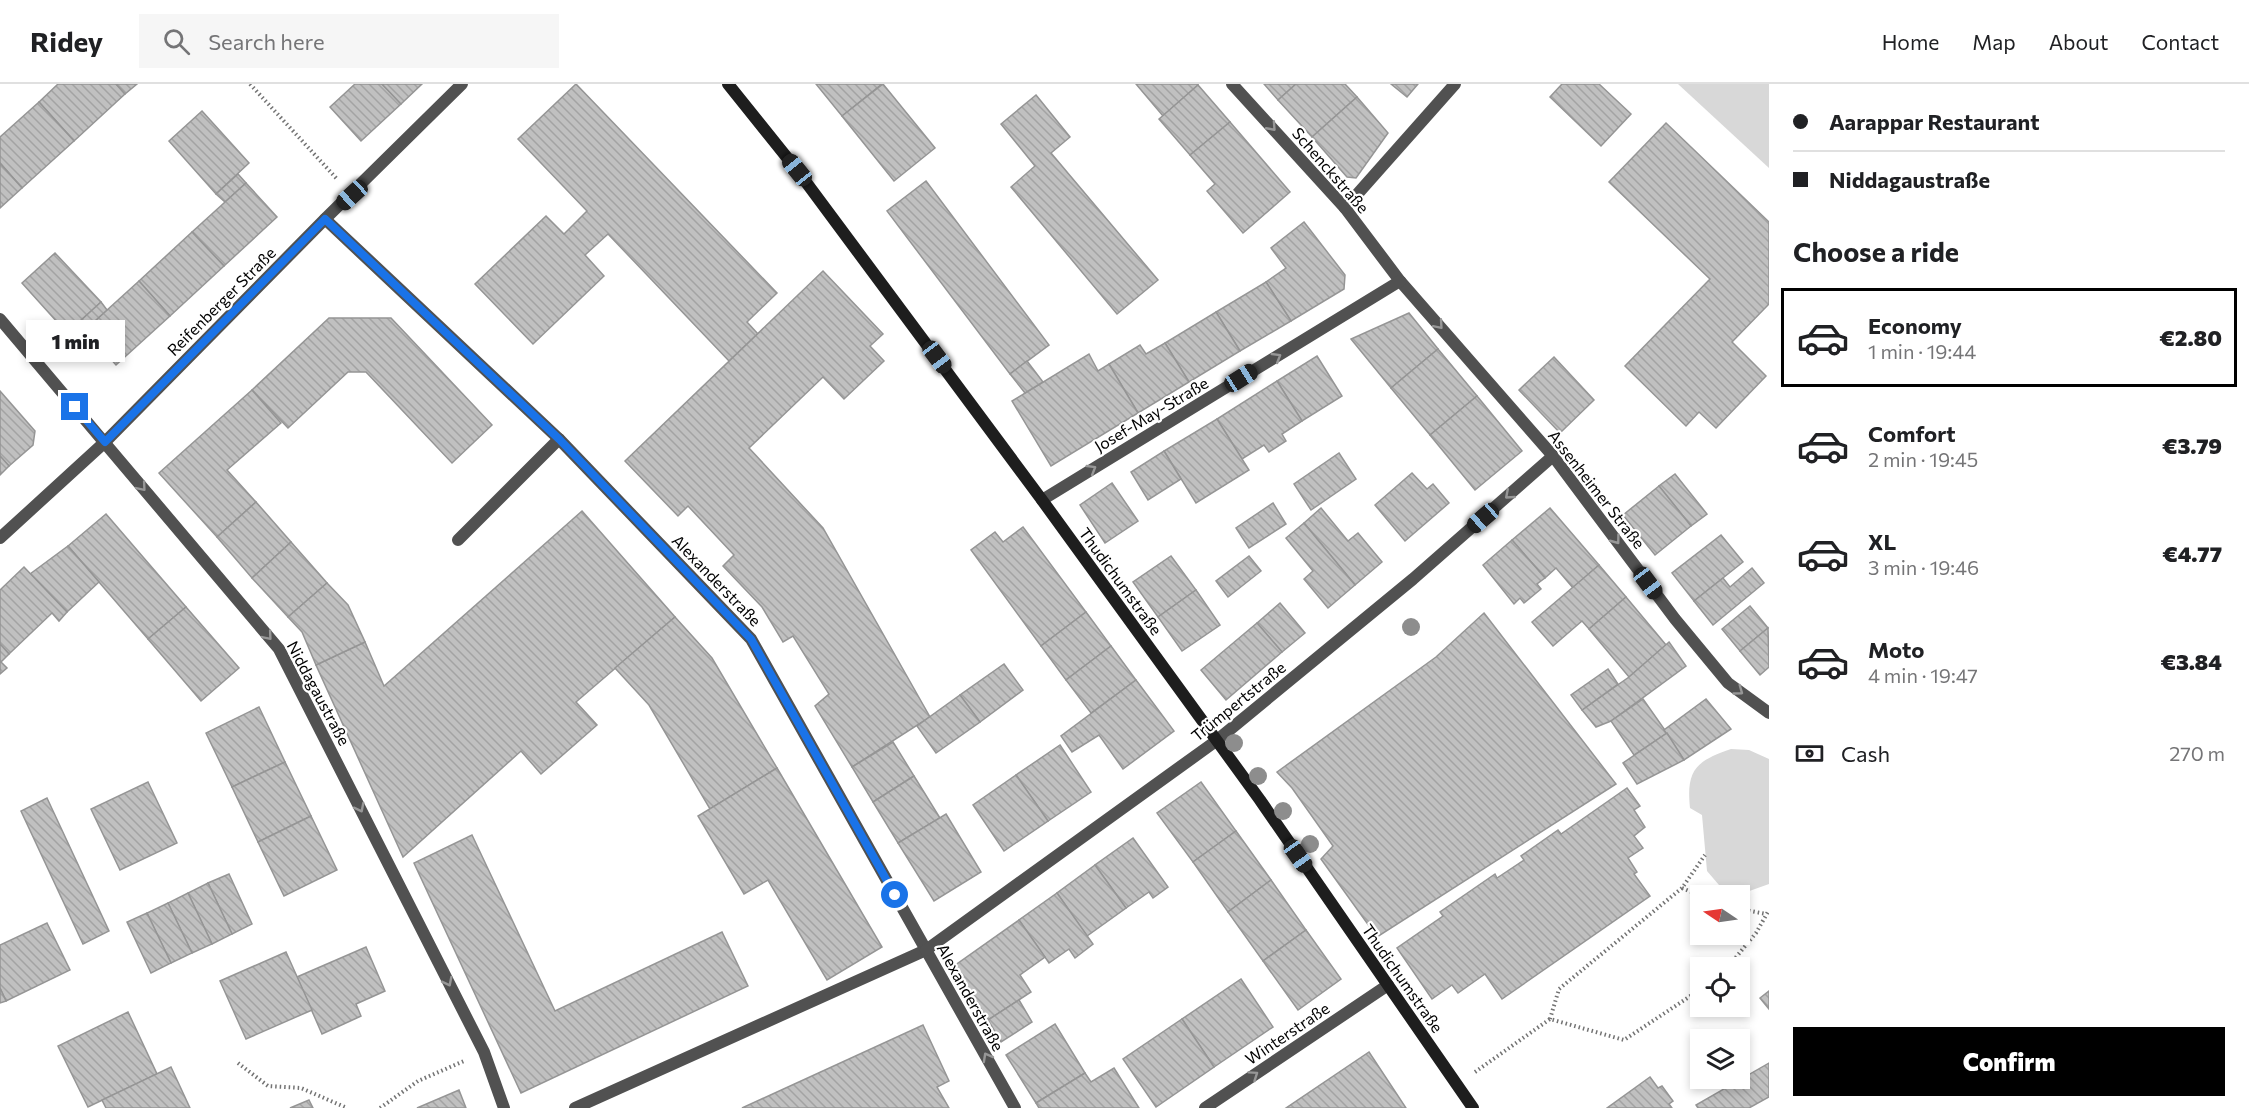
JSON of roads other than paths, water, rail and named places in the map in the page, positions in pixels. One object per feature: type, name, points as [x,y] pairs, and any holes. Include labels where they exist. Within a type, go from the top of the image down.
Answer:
[{"type":"main road","name":"Thudichumstraße","points":[[728,84],[797,170],[1042,500],[1260,800],[1473,1108]]},
{"type":"street","name":"Reifenberger Straße","points":[[0,538],[105,442],[462,84]]},
{"type":"street","name":"Schenckstraße","points":[[1232,84],[1345,208],[1400,281]]},
{"type":"street","points":[[1345,208],[1455,84]]},
{"type":"street","name":"Alexanderstraße","points":[[325,219],[559,439],[751,639],[1015,1108]]},
{"type":"street","name":"Josef-May-Straße","points":[[1042,500],[1400,281]]},
{"type":"street","name":"Assenheimer Straße","points":[[1400,281],[1553,456],[1676,619],[1728,683],[1769,713]]},
{"type":"street","name":"Niddagaustraße","points":[[0,319],[279,649],[484,1052],[504,1108]]},
{"type":"street","points":[[458,540],[559,439]]},
{"type":"street","name":"Trümpertstraße","points":[[575,1108],[926,950],[1216,741],[1413,579],[1553,456]]},
{"type":"street","name":"Winterstraße","points":[[1205,1108],[1388,985]]}]
